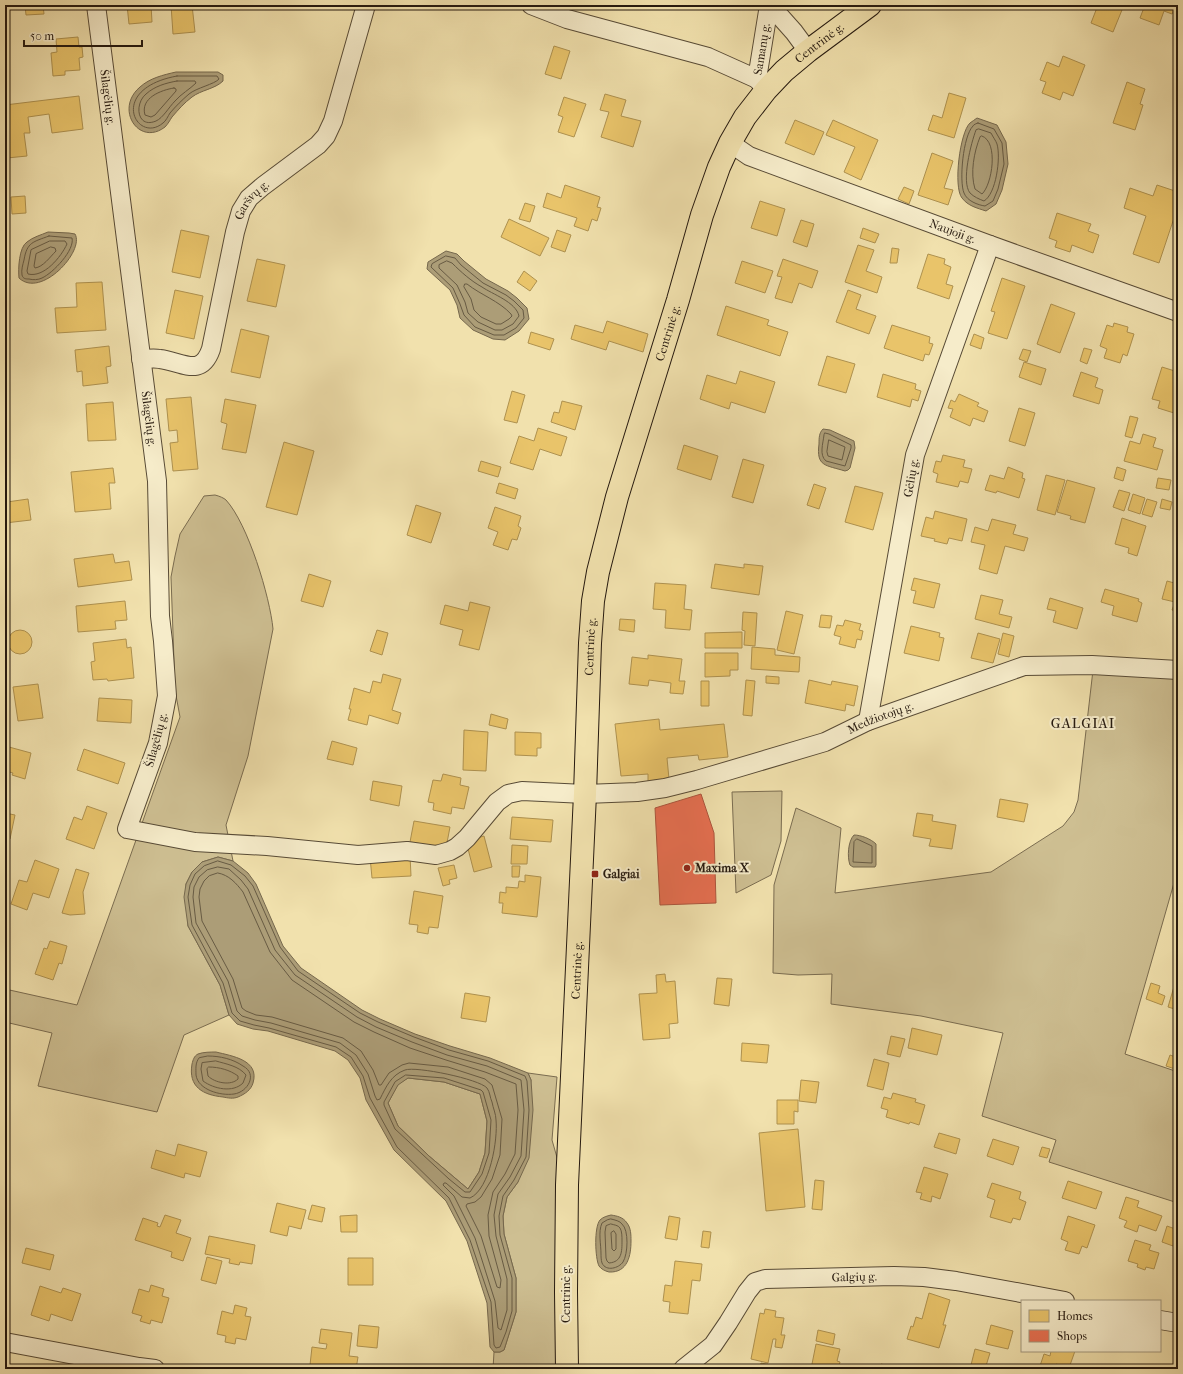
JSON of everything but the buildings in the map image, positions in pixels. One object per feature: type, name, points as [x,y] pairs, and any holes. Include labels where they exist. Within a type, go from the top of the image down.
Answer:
[{"type":"main road","name":"Centrinė g.","points":[[567,1369],[567,1185],[585,794],[590,643],[593,601],[598,572],[617,497],[678,300],[702,215],[719,167],[730,143],[746,117],[762,84],[784,71],[808,51],[870,5]]},
{"type":"street","name":"Šilagėlių g.","points":[[96,5],[157,481],[160,616],[167,696],[158,743],[128,829]]},
{"type":"street","name":"Garšvų g.","points":[[141,359],[159,358],[193,366],[202,364],[208,359],[212,349],[235,232],[241,211],[249,198],[318,145],[326,136],[334,121],[366,5]]},
{"type":"street","points":[[531,5],[567,19],[708,56],[762,84]]},
{"type":"street","points":[[769,5],[794,32],[808,51]]},
{"type":"street","name":"Samanų g.","points":[[762,84],[769,5]]},
{"type":"street","name":"Naujoji g.","points":[[730,143],[749,156],[990,245],[1178,312]]},
{"type":"street","name":"Gėlių g.","points":[[868,721],[915,455],[990,245]]},
{"type":"street","name":"Medžiotojų g.","points":[[128,829],[195,842],[267,846],[358,854],[407,851],[436,855],[450,851],[457,847],[467,838],[497,802],[508,794],[522,791],[585,794],[637,792],[665,788],[697,780],[824,742],[868,721],[1024,666],[1092,665],[1178,670]]},
{"type":"street","name":"Galgių g.","points":[[683,1369],[713,1345],[755,1282],[766,1279],[894,1276],[924,1277],[956,1281],[1060,1300]]},
{"type":"street","points":[[1161,1320],[1178,1323]]},
{"type":"street","points":[[5,1342],[155,1369]]},
{"type":"shaded area","points":[[215,495],[225,499],[234,511],[250,543],[263,580],[273,629],[248,756],[226,825],[233,861],[218,857],[202,862],[192,872],[186,884],[188,926],[220,985],[229,1015],[184,1035],[157,1112],[38,1086],[52,1033],[5,1022],[5,989],[77,1005],[180,717],[175,690],[171,577],[180,534],[204,496]]},
{"type":"shaded area","points":[[1093,670],[1178,675],[1178,876],[1176,876],[1125,1054],[1178,1072],[1178,1203],[1049,1162],[1056,1140],[982,1116],[1003,1033],[921,1016],[831,1004],[832,974],[798,975],[773,973],[774,885],[796,808],[841,828],[835,893],[991,872],[1063,826],[1074,812],[1078,800]]},
{"type":"shaded area","points":[[782,791],[781,841],[771,875],[736,893],[732,792]]},
{"type":"shaded area","points":[[528,1073],[557,1077],[552,1140],[558,1161],[557,1369],[493,1369],[494,1352],[504,1350],[516,1312],[516,1278],[504,1234],[503,1216],[507,1197],[518,1182],[531,1080]]},
{"type":"shaded area","points":[[408,1078],[444,1082],[480,1094],[487,1121],[485,1153],[479,1172],[468,1189],[429,1156],[398,1126],[388,1103],[398,1084]]},
{"type":"water","points":[[176,72],[218,72],[223,75],[223,81],[220,84],[189,99],[174,114],[165,127],[155,132],[146,132],[139,129],[133,123],[130,115],[129,105],[133,96],[140,87],[148,81]]},
{"type":"water","points":[[977,118],[997,125],[1006,142],[1008,164],[1002,190],[996,204],[986,211],[964,201],[959,192],[958,183],[959,160],[963,137],[966,128]]},
{"type":"water","points":[[48,232],[75,234],[76,242],[74,251],[59,270],[49,278],[38,282],[28,283],[19,278],[19,264],[22,248],[29,240]]},
{"type":"water","points":[[446,251],[457,254],[486,279],[508,291],[527,308],[529,319],[519,331],[505,340],[493,339],[473,330],[460,318],[457,305],[450,290],[427,269],[428,262]]},
{"type":"water","points":[[823,429],[830,430],[854,441],[855,448],[850,468],[848,470],[845,471],[828,466],[821,461],[818,452],[820,434]]},
{"type":"water","points":[[854,835],[871,840],[876,844],[875,867],[853,867],[850,865],[850,841]]},
{"type":"water","points":[[218,857],[233,861],[248,873],[256,884],[283,946],[301,968],[362,1010],[415,1034],[490,1058],[528,1073],[531,1080],[533,1110],[529,1158],[518,1182],[507,1197],[503,1216],[504,1234],[516,1278],[516,1312],[504,1350],[494,1352],[490,1347],[487,1303],[467,1241],[446,1201],[394,1150],[366,1100],[360,1078],[348,1060],[335,1051],[268,1031],[253,1029],[237,1024],[229,1015],[220,985],[188,926],[184,897],[186,884],[192,872],[202,862]],"holes":[[[408,1078],[444,1082],[480,1094],[487,1121],[485,1153],[479,1172],[468,1189],[429,1156],[398,1126],[388,1103],[398,1085]]]},
{"type":"water","points":[[216,1052],[230,1055],[249,1064],[254,1075],[253,1083],[249,1090],[238,1097],[229,1098],[209,1094],[198,1088],[192,1079],[191,1072],[193,1060],[200,1053]]},
{"type":"water","points":[[611,1215],[622,1218],[628,1225],[631,1234],[631,1246],[627,1262],[620,1270],[615,1272],[603,1270],[599,1266],[596,1243],[597,1229],[600,1220]]},
{"type":"place","name":"Maxima X","points":[[687,868]]},
{"type":"place","name":"Galgiai","points":[[595,874]]},
{"type":"district","name":"GALGIAI","points":[[1083,723]]}]
